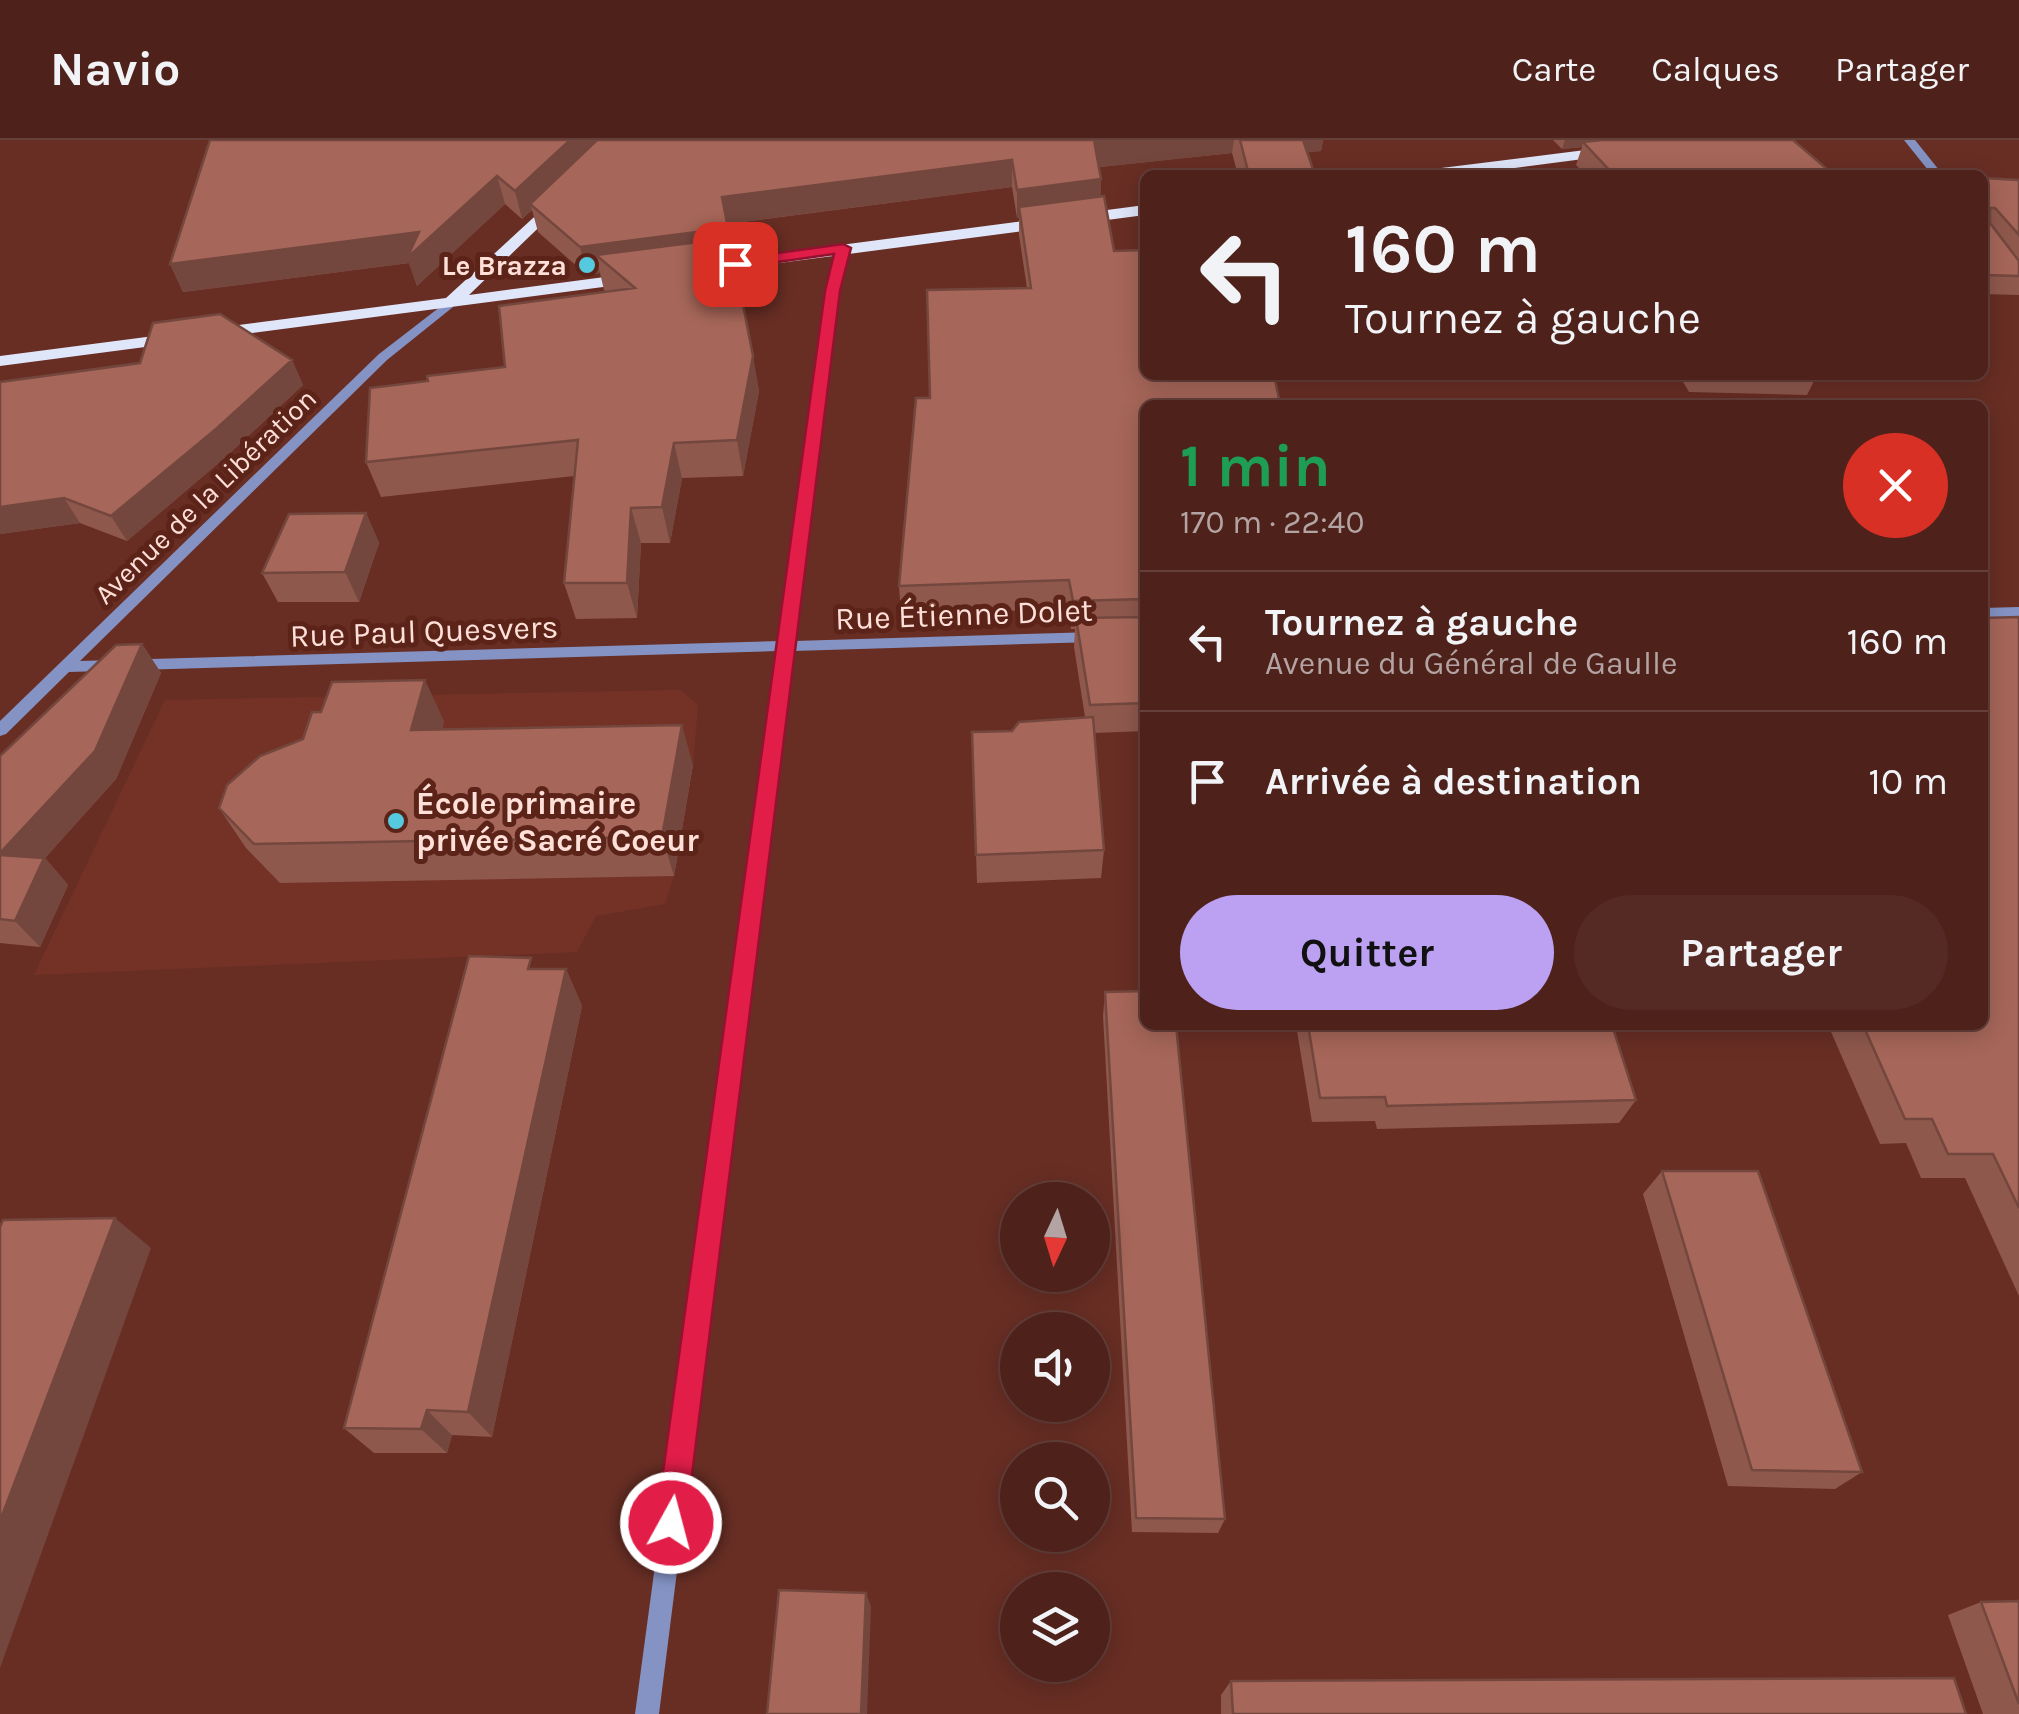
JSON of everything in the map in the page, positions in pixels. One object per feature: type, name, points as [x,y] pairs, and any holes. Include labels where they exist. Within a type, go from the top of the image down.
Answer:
[{"type":"main road","points":[[1465,170],[1624,150]]},
{"type":"main road","points":[[448,304],[567,191]]},
{"type":"main road","points":[[687,270],[1140,211]]},
{"type":"main road","points":[[0,361],[648,276]]},
{"type":"street","points":[[1909,140],[1934,170]]},
{"type":"street","points":[[647,1714],[832,291],[843,248]]},
{"type":"street","name":"Avenue de la Libération","points":[[0,730],[383,357],[448,304]]},
{"type":"street","points":[[1988,613],[2019,612]]},
{"type":"street","name":"Rue Étienne Dolet","points":[[785,647],[1107,637]]},
{"type":"street","name":"Rue Paul Quesvers","points":[[66,667],[785,647]]},
{"type":"shaded area","name":"École primaire privée Sacré Coeur","points":[[681,690],[698,705],[693,765],[674,876],[665,904],[596,916],[577,952],[34,975],[165,700]]},
{"type":"building","points":[[210,140],[570,140],[515,191],[497,176],[407,258],[419,232],[170,264]]},
{"type":"building","points":[[597,140],[1094,140],[1101,179],[1017,190],[1012,160],[722,197],[728,228],[580,247],[530,204]]},
{"type":"building","points":[[1240,140],[1303,140],[1313,170],[1248,170]]},
{"type":"building","points":[[1793,140],[1828,170],[1609,170],[1583,142]]},
{"type":"building","points":[[1988,178],[2019,180],[2019,235],[1995,208],[1990,208],[1990,223],[2019,261],[2019,276],[1988,275]]},
{"type":"building","points":[[1104,196],[1114,251],[1140,250],[1140,380],[1275,380],[1279,400],[1140,400],[1140,599],[1073,601],[1069,580],[899,586],[916,398],[930,398],[927,290],[1031,288],[1019,207]]},
{"type":"building","points":[[730,238],[753,356],[737,440],[674,443],[662,507],[631,508],[627,583],[564,583],[578,440],[366,462],[370,388],[428,381],[427,376],[505,367],[499,306],[635,288],[596,255]]},
{"type":"building","points":[[220,314],[292,360],[111,516],[64,498],[0,507],[0,382],[140,363],[153,323]]},
{"type":"building","points":[[366,513],[345,572],[262,573],[289,514]]},
{"type":"building","points":[[1140,617],[1140,703],[1090,705],[1076,618]]},
{"type":"building","points":[[2019,617],[2019,1208],[1993,1154],[1948,1154],[1932,1119],[1905,1119],[1865,1030],[1988,1030],[1988,618]]},
{"type":"building","points":[[142,644],[95,751],[0,853],[0,756],[116,645]]},
{"type":"building","points":[[425,680],[411,730],[682,725],[662,837],[254,844],[219,808],[227,785],[260,756],[303,739],[312,712],[321,712],[332,682]]},
{"type":"building","points":[[1093,717],[1104,850],[976,855],[972,732],[1012,731],[1019,722]]},
{"type":"building","points":[[0,855],[44,858],[15,921],[0,919]]},
{"type":"building","points":[[469,956],[531,958],[528,969],[566,969],[468,1412],[427,1410],[421,1429],[344,1428]]},
{"type":"building","points":[[1140,991],[1140,1030],[1176,1030],[1225,1519],[1136,1518],[1105,992]]},
{"type":"building","points":[[1309,1030],[1614,1030],[1636,1100],[1387,1106],[1385,1097],[1320,1098]]},
{"type":"building","points":[[1662,1171],[1758,1171],[1862,1472],[1752,1470]]},
{"type":"building","points":[[115,1218],[0,1521],[0,1227],[3,1220]]},
{"type":"building","points":[[779,1590],[866,1593],[861,1714],[767,1714]]},
{"type":"building","points":[[2019,1601],[2019,1704],[1981,1602]]},
{"type":"building","points":[[1954,1678],[1966,1714],[1233,1714],[1231,1681]]},
{"type":"place","name":"Le Brazza","points":[[587,265]]},
{"type":"place","name":"École primaire privée Sacré Coeur","points":[[396,821]]},
{"type":"route","points":[[671,1523],[774,719],[832,291],[843,248],[735,264]]}]
